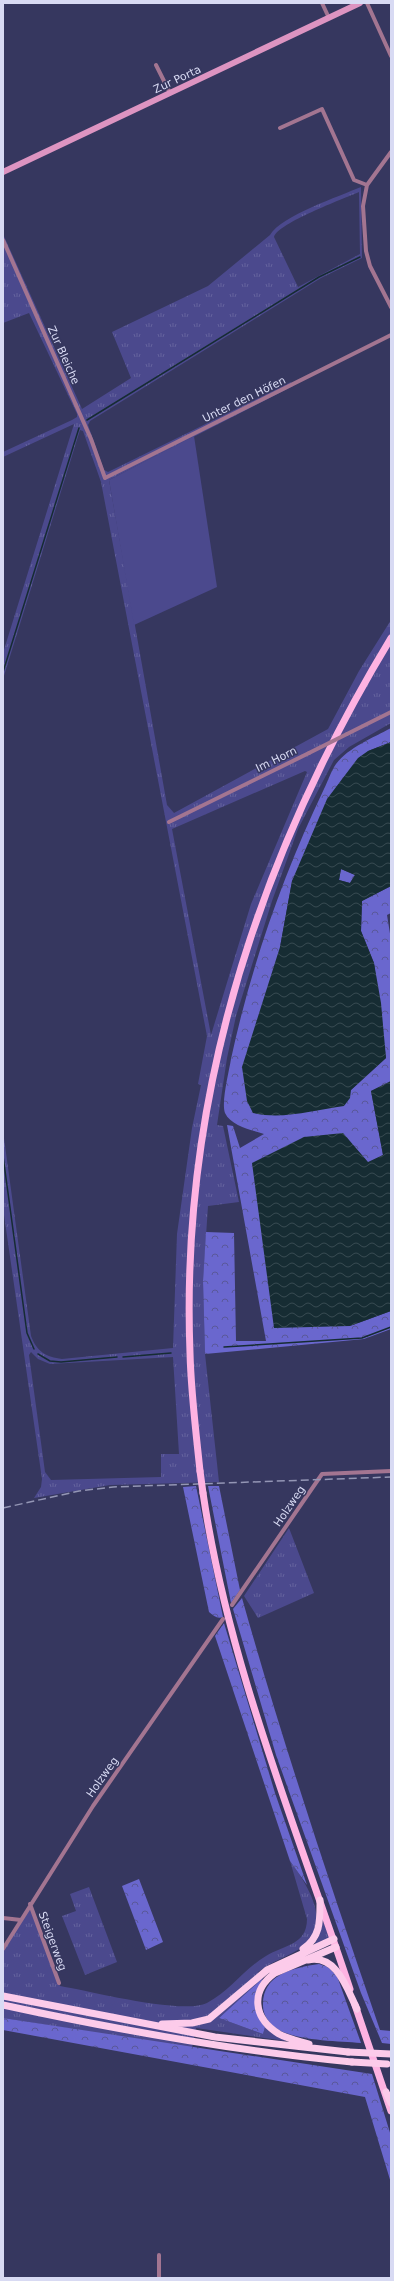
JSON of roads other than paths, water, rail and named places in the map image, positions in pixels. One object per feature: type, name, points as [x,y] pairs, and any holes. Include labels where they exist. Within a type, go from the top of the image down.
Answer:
[{"type":"highway","points":[[295,1959],[317,1934],[320,1920],[320,1900]]},
{"type":"highway","points":[[324,2048],[280,2034],[262,2018],[258,2006],[258,1994],[262,1985],[275,1973],[295,1959],[334,1939]]},
{"type":"highway","points":[[148,2025],[192,2023],[209,2019],[267,1970],[295,1959],[336,1947]]},
{"type":"highway","points":[[295,1959],[319,1960],[334,1966],[357,2009]]},
{"type":"highway","points":[[3,1996],[148,2025],[230,2039],[324,2048],[348,2052],[391,2054]]},
{"type":"highway","points":[[3,2005],[163,2037],[287,2055],[352,2062],[390,2064]]},
{"type":"highway","points":[[386,2092],[391,2103]]},
{"type":"main road","name":"Zur Porta","points":[[3,172],[360,3]]},
{"type":"main road","points":[[391,638],[343,721],[310,786],[284,844],[243,957],[225,1023],[207,1107],[192,1233],[190,1354],[203,1493],[217,1571],[247,1686],[391,2110]]},
{"type":"street","points":[[322,3],[329,18]]},
{"type":"street","points":[[367,3],[391,56]]},
{"type":"street","points":[[156,65],[170,93]]},
{"type":"street","points":[[280,128],[322,109],[354,180],[367,185]]},
{"type":"street","points":[[391,152],[367,185],[364,206],[366,251],[370,266],[391,307]]},
{"type":"street","name":"Zur Bleiche","points":[[3,240],[91,439],[105,478]]},
{"type":"street","name":"Unter den Höfen","points":[[105,478],[391,335]]},
{"type":"street","name":"Im Horn","points":[[169,822],[391,712]]},
{"type":"street","name":"Holzweg","points":[[232,1605],[322,1474],[391,1472]]},
{"type":"street","name":"Holzweg","points":[[3,1949],[93,1806],[223,1619]]},
{"type":"street","name":"Steigerweg","points":[[30,1904],[59,1983]]},
{"type":"street","points":[[3,1918],[21,1920]]},
{"type":"street","points":[[159,2255],[159,2278]]},
{"type":"water","points":[[391,742],[391,886],[362,901],[361,931],[374,963],[381,1003],[386,1058],[351,1090],[350,1098],[344,1106],[287,1115],[264,1115],[253,1113],[247,1101],[242,1067],[280,947],[292,881],[327,799],[358,758],[368,751]],"holes":[[[341,869],[355,875],[350,883],[339,880]]]},
{"type":"water","points":[[391,1081],[391,1311],[350,1326],[274,1328],[252,1163],[304,1137],[343,1133],[368,1162],[383,1155],[371,1091]]},
{"type":"waterway","points":[[87,420],[319,277],[360,257]]},
{"type":"waterway","points":[[3,672],[79,428]]},
{"type":"waterway","points":[[3,1156],[27,1333],[34,1349]]},
{"type":"waterway","points":[[224,1347],[362,1338],[391,1327]]},
{"type":"waterway","points":[[123,1357],[171,1353]]},
{"type":"waterway","points":[[38,1354],[50,1361],[61,1362],[117,1357]]},
{"type":"railway","points":[[3,1508],[79,1491],[113,1487],[391,1477]]}]
